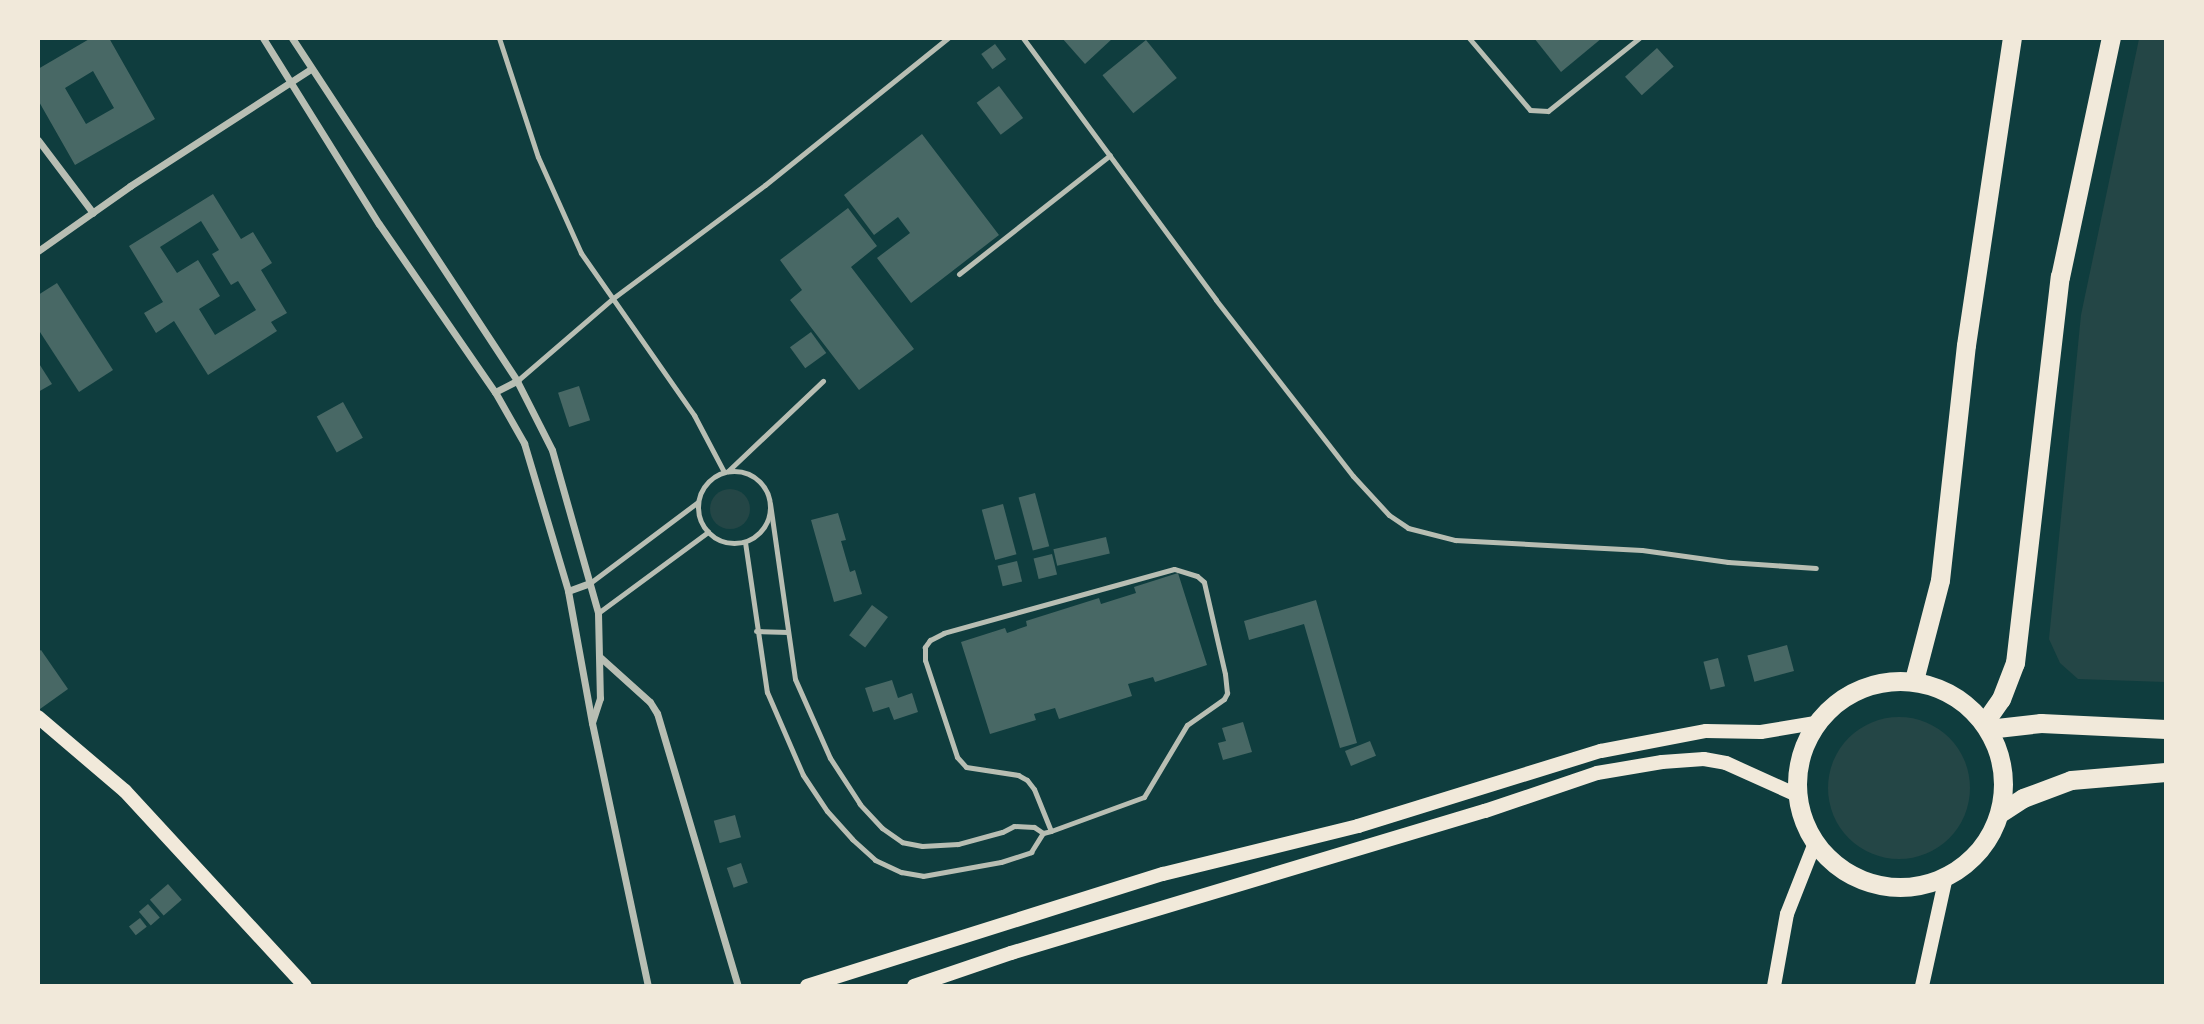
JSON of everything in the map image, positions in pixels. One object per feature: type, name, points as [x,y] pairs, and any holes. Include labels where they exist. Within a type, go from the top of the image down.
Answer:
[{"type":"highway","points":[[1914,680],[1940,580],[1966,345],[2012,38]]},
{"type":"highway","points":[[1986,726],[2001,699],[2015,663],[2060,277],[2111,38]]},
{"type":"highway","points":[[1914,680],[1941,688],[1965,702],[1986,726],[2000,756],[2000,813],[1988,839],[1970,861],[1946,877],[1911,887],[1874,885],[1840,869],[1815,843],[1802,820],[1797,796],[1797,770],[1803,746],[1815,723],[1842,697],[1876,682],[1914,680]]},
{"type":"highway","points":[[1986,726],[2041,723],[2165,729]]},
{"type":"highway","points":[[2000,813],[2022,799],[2071,780],[2165,772]]},
{"type":"main road","points":[[38,717],[125,791],[305,985]]},
{"type":"main road","points":[[807,985],[1163,874],[1358,826],[1601,751],[1706,731],[1761,732],[1815,723]]},
{"type":"main road","points":[[914,985],[1011,953],[1485,811],[1597,774],[1662,762],[1703,759],[1726,763],[1797,796]]},
{"type":"main road","points":[[1774,985],[1787,914],[1815,843]]},
{"type":"main road","points":[[1922,985],[1946,877]]},
{"type":"street","points":[[263,38],[379,223],[495,393],[524,443],[568,591],[592,723],[648,985]]},
{"type":"street","points":[[292,38],[517,381],[552,450],[598,613],[600,698],[592,723]]},
{"type":"street","points":[[38,251],[311,69]]},
{"type":"street","points":[[38,140],[93,213]]},
{"type":"street","points":[[495,393],[517,381]]},
{"type":"street","points":[[568,591],[590,583]]},
{"type":"street","points":[[600,657],[650,702],[657,713],[738,985]]},
{"type":"lane","points":[[499,38],[553,193],[580,253],[694,415],[726,471]]},
{"type":"lane","points":[[517,381],[612,299],[775,176],[948,38]]},
{"type":"lane","points":[[1023,38],[1216,300],[1353,475],[1390,515],[1408,528],[1455,540],[1642,550],[1728,562],[1816,568]]},
{"type":"lane","points":[[1469,38],[1530,110],[1548,111],[1639,38]]},
{"type":"lane","points":[[959,274],[1110,155]]},
{"type":"lane","points":[[590,583],[698,502],[707,483],[726,471],[823,382]]},
{"type":"lane","points":[[726,471],[743,471],[756,478],[766,489],[794,678],[830,758],[860,804],[882,828],[902,842],[936,846],[991,835],[1014,826],[1034,827],[1043,833]]},
{"type":"lane","points":[[698,502],[699,518],[708,532],[732,543],[745,542],[759,533],[768,520],[770,503]]},
{"type":"lane","points":[[598,613],[708,532]]},
{"type":"lane","points":[[745,542],[767,692],[803,775],[827,811],[875,860],[901,872],[923,876],[1015,859],[1031,852],[1043,833],[1051,831],[1149,793],[1181,732],[1195,718],[1224,699],[1227,692],[1204,582],[1197,576],[1174,569],[944,633],[930,640],[925,647],[925,660],[961,764],[1027,780],[1034,789],[1051,831]]},
{"type":"lane","points":[[756,631],[788,632]]},
{"type":"shaded area","points":[[2139,39],[2166,39],[2165,682],[2078,679],[2060,663],[2049,639],[2081,315]]},
{"type":"shaded area","points":[[730,489],[738,490],[744,495],[749,501],[749,517],[744,523],[738,528],[730,529],[722,528],[716,523],[711,517],[710,509],[711,501],[716,495],[722,490]]},
{"type":"shaded area","points":[[1899,717],[1926,723],[1949,738],[1964,761],[1970,788],[1964,815],[1949,838],[1926,853],[1899,859],[1872,853],[1849,838],[1834,815],[1828,788],[1834,761],[1849,738],[1872,723]]},
{"type":"building","points":[[91,38],[109,38],[155,119],[75,165],[38,100],[38,69]],"holes":[[[93,71],[114,108],[86,124],[65,88]]]},
{"type":"building","points":[[1062,38],[1113,38],[1085,64]]},
{"type":"building","points":[[1534,38],[1602,38],[1561,72]]},
{"type":"building","points":[[1146,40],[1177,78],[1133,113],[1102,75]]},
{"type":"building","points":[[995,44],[1006,59],[992,69],[981,54]]},
{"type":"building","points":[[1657,48],[1674,67],[1642,95],[1625,77]]},
{"type":"building","points":[[999,86],[1023,118],[1001,135],[977,103]]},
{"type":"building","points":[[922,134],[999,235],[911,303],[877,258],[910,233],[898,217],[874,235],[844,195]]},
{"type":"building","points":[[213,194],[241,239],[253,232],[272,263],[261,270],[287,313],[271,322],[277,331],[208,375],[174,321],[156,333],[144,313],[163,302],[129,246]],"holes":[[[201,221],[219,250],[212,254],[231,285],[238,281],[256,310],[215,335],[199,309],[220,296],[198,260],[177,273],[160,247]]]},
{"type":"building","points":[[848,208],[877,246],[851,267],[914,349],[859,390],[790,300],[802,290],[780,260]]},
{"type":"building","points":[[57,283],[113,370],[79,392],[38,329],[38,295]]},
{"type":"building","points":[[811,332],[826,353],[805,368],[790,347]]},
{"type":"building","points":[[38,362],[52,384],[38,392]]},
{"type":"building","points":[[579,386],[590,420],[569,427],[558,393]]},
{"type":"building","points":[[343,402],[363,438],[337,452],[317,417]]},
{"type":"building","points":[[1035,493],[1049,546],[1033,551],[1019,497]]},
{"type":"building","points":[[1003,504],[1016,554],[995,560],[982,510]]},
{"type":"building","points":[[838,513],[846,540],[841,541],[850,572],[855,570],[862,594],[834,602],[811,520]]},
{"type":"building","points":[[1106,537],[1110,554],[1057,566],[1053,549]]},
{"type":"building","points":[[1052,554],[1057,574],[1039,579],[1034,559]]},
{"type":"building","points":[[1017,561],[1022,581],[1003,586],[998,566]]},
{"type":"building","points":[[1178,573],[1207,665],[1155,682],[1153,677],[1128,684],[1132,696],[1059,719],[1055,708],[1034,714],[1036,720],[990,734],[961,642],[1005,628],[1007,633],[1027,626],[1026,621],[1099,598],[1101,604],[1136,593],[1134,587]]},
{"type":"building","points":[[1316,600],[1357,743],[1340,748],[1304,624],[1249,640],[1244,621]]},
{"type":"building","points":[[872,605],[888,617],[865,647],[849,635]]},
{"type":"building","points":[[1787,645],[1794,671],[1754,682],[1747,656]]},
{"type":"building","points":[[41,650],[68,689],[40,709],[38,652]]},
{"type":"building","points":[[1718,658],[1725,686],[1710,690],[1703,662]]},
{"type":"building","points":[[892,680],[898,698],[912,693],[918,712],[894,720],[889,707],[873,712],[865,688]]},
{"type":"building","points":[[1243,722],[1252,752],[1223,760],[1218,743],[1226,741],[1222,728]]},
{"type":"building","points":[[1370,741],[1376,756],[1351,766],[1345,751]]},
{"type":"building","points":[[735,815],[741,837],[720,843],[714,821]]},
{"type":"building","points":[[741,863],[748,883],[734,888],[727,868]]},
{"type":"building","points":[[168,884],[182,900],[164,916],[150,900]]},
{"type":"building","points":[[148,904],[160,918],[151,925],[139,912]]},
{"type":"building","points":[[140,918],[147,927],[136,935],[129,927]]}]
